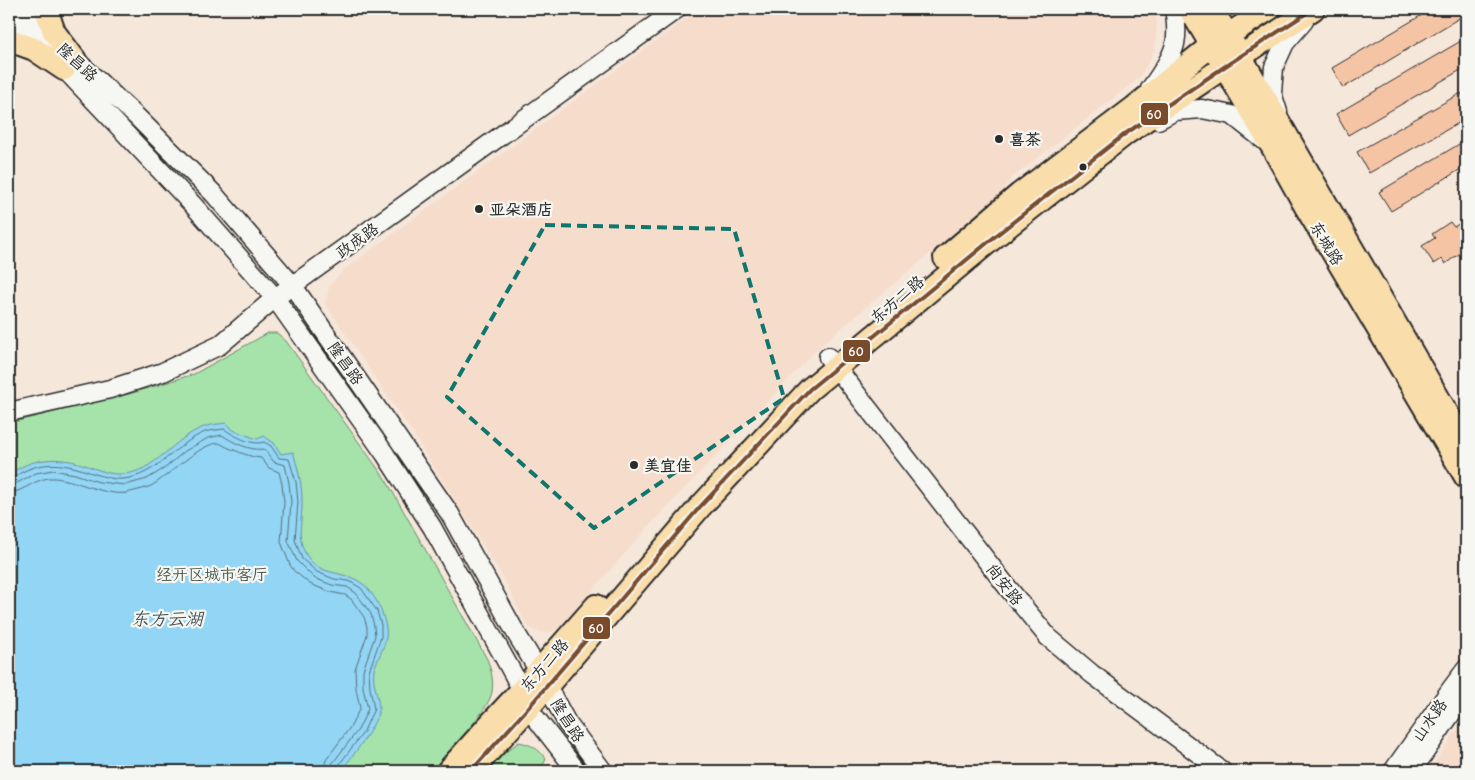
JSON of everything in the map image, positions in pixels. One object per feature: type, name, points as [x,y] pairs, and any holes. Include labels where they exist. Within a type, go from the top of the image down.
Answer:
[{"type":"main road","points":[[46,9],[54,32],[70,64]]},
{"type":"main road","name":"东城路","points":[[1190,9],[1220,40]]},
{"type":"main road","name":"东城路","points":[[1211,9],[1220,40],[1232,62],[1466,446]]},
{"type":"main road","name":"东方二路","points":[[471,771],[543,678],[833,362],[1020,194],[1220,40],[1270,9]]},
{"type":"main road","name":"东方二路","points":[[833,362],[1125,134],[1314,9]]},
{"type":"main road","points":[[9,40],[70,64]]},
{"type":"main road","name":"东城路","points":[[1278,139],[1306,207],[1466,476]]},
{"type":"main road","name":"东方二路","points":[[448,771],[492,722],[525,699]]},
{"type":"street","name":"隆昌路","points":[[21,9],[275,298],[385,454],[432,527],[525,699],[578,771]]},
{"type":"street","name":"政成路","points":[[9,412],[110,389],[163,372],[220,344],[275,298],[676,9]]},
{"type":"street","points":[[1135,107],[1161,74],[1175,44],[1174,9]]},
{"type":"street","points":[[1278,139],[1272,93],[1274,67],[1285,43],[1314,9]]},
{"type":"street","name":"隆昌路","points":[[9,16],[137,118],[213,193],[293,286],[450,514],[567,723],[603,771]]},
{"type":"street","points":[[1125,134],[1176,111],[1202,109],[1232,115],[1278,139]]},
{"type":"street","name":"尚安路","points":[[833,362],[1048,637],[1092,674],[1222,771]]},
{"type":"street","name":"山水路","points":[[1393,771],[1466,669]]},
{"type":"street","name":"山水路","points":[[1412,771],[1466,692]]},
{"type":"highlighted area","points":[[545,225],[734,229],[784,398],[594,528],[447,397]]},
{"type":"shaded area","points":[[699,9],[1156,9],[1157,24],[1155,50],[1140,77],[1012,178],[999,195],[819,347],[648,527],[561,626],[549,633],[539,632],[528,627],[501,574],[417,440],[325,303],[330,285],[345,269]]},
{"type":"shaded area","points":[[1466,716],[1466,771],[1429,771]]},
{"type":"green space","name":"东方云湖","points":[[268,333],[277,333],[286,341],[386,480],[487,659],[493,683],[489,700],[475,721],[431,771],[9,771],[9,423],[129,394],[194,374]]},
{"type":"green space","points":[[519,742],[541,752],[546,759],[540,771],[488,771],[507,751]]},
{"type":"water","name":"东方云湖","points":[[227,423],[233,430],[257,439],[264,436],[274,443],[281,454],[293,452],[301,488],[300,536],[303,549],[312,563],[363,584],[368,588],[380,608],[385,624],[386,638],[374,670],[379,707],[375,722],[370,731],[340,771],[9,771],[9,475],[26,465],[55,459],[75,462],[113,474],[134,472],[145,468],[193,432],[210,425]]},
{"type":"building","points":[[1432,9],[1466,9],[1466,14],[1343,88],[1332,68]]},
{"type":"building","points":[[1466,38],[1466,67],[1348,135],[1336,114]]},
{"type":"building","points":[[1461,93],[1466,102],[1466,119],[1369,173],[1357,152]]},
{"type":"building","points":[[1466,140],[1466,166],[1391,211],[1379,192]]},
{"type":"building","points":[[1466,219],[1466,249],[1445,264],[1442,259],[1434,264],[1422,246],[1435,238],[1432,234],[1450,222],[1454,227]]},
{"type":"transit line","name":"60","points":[[471,771],[528,708],[699,508],[810,389],[998,234],[1125,134],[1313,9]]},
{"type":"place","name":"喜茶","points":[[999,139]]},
{"type":"place","name":"亚朵酒店","points":[[479,209]]},
{"type":"place","name":"美宜佳","points":[[634,465]]},
{"type":"park label","name":"经开区城市客厅","points":[[212,574]]}]
